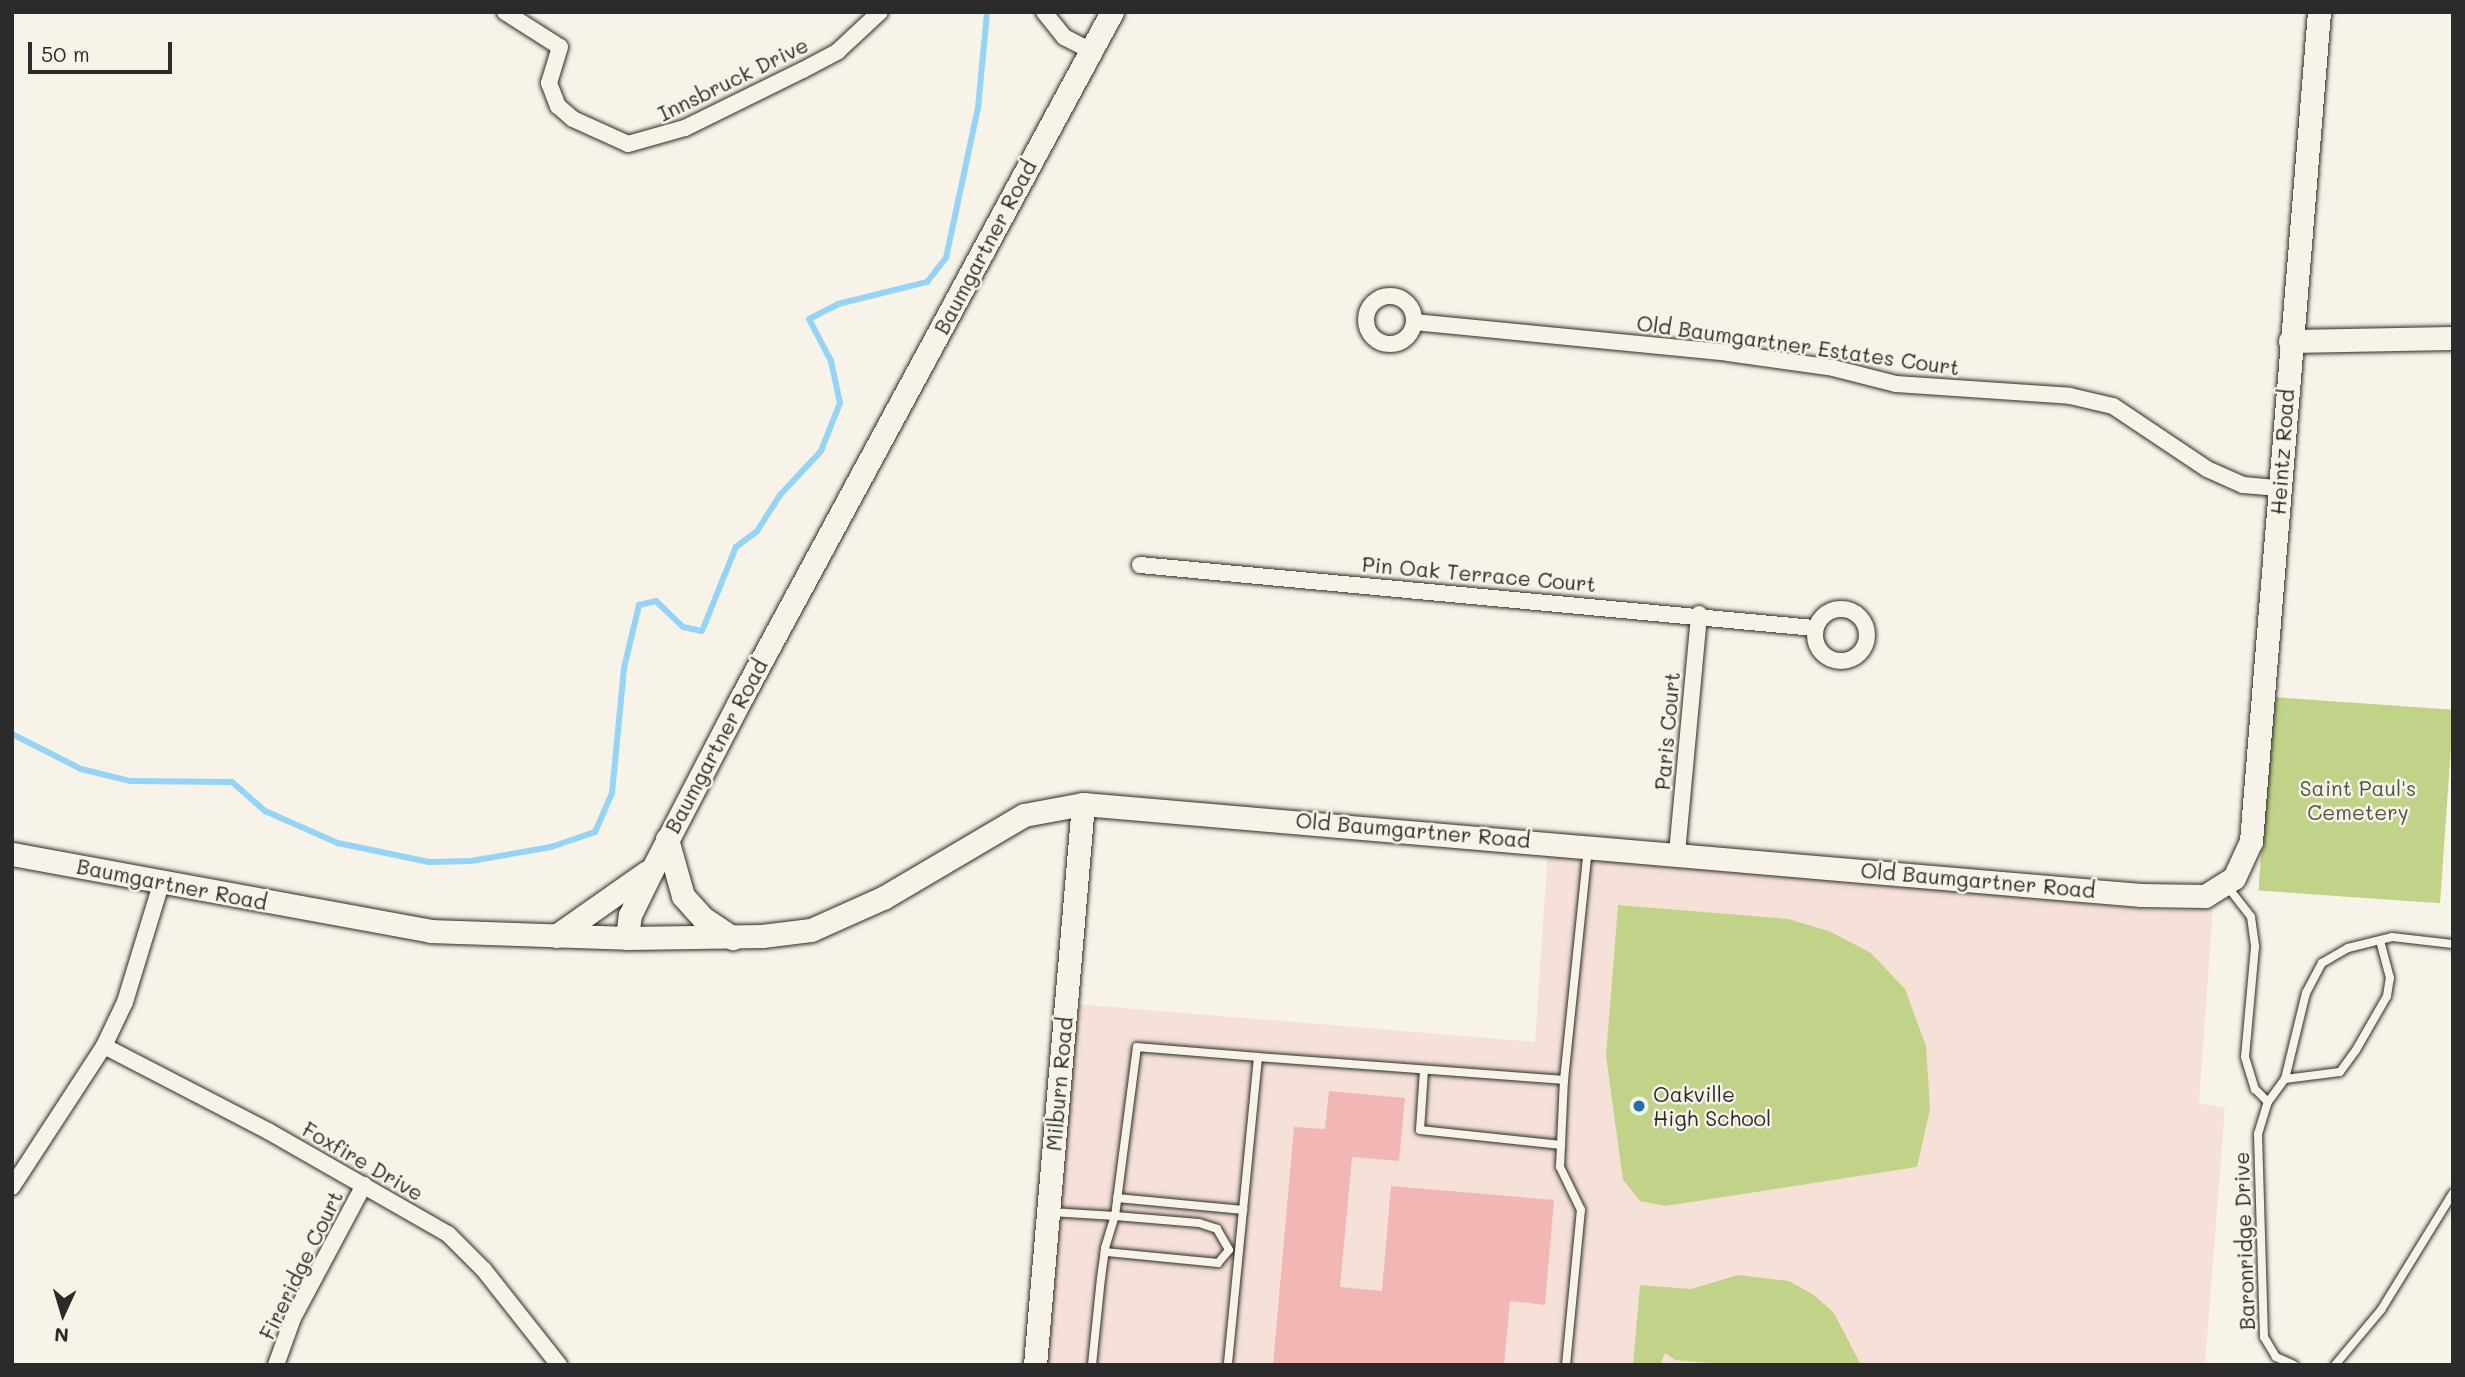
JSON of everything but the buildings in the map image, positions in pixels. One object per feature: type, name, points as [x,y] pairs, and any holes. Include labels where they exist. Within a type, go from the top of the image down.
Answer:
[{"type":"street","name":"Innsbruck Drive","points":[[505,12],[560,47],[549,83],[558,106],[573,119],[628,144],[685,128],[792,76],[838,51],[880,12]]},
{"type":"street","points":[[1044,12],[1064,37],[1091,51]]},
{"type":"street","name":"Baumgartner Road","points":[[12,854],[390,926],[627,938],[630,915],[667,839],[1112,12]]},
{"type":"street","name":"Heintz Road","points":[[2227,885],[2242,868],[2251,841],[2319,12]]},
{"type":"street","name":"Old Baumgartner Estates Court","points":[[1414,322],[1728,353],[1833,368],[1896,384],[2070,396],[2113,406],[2207,469],[2243,485],[2279,488]]},
{"type":"street","points":[[2290,341],[2453,338]]},
{"type":"street","name":"Pin Oak Terrace Court","points":[[1140,565],[1699,614],[1814,628]]},
{"type":"street","name":"Paris Court","points":[[1677,853],[1699,614]]},
{"type":"street","name":"Old Baumgartner Road","points":[[627,938],[733,938],[793,933],[844,918],[1024,815],[1083,804],[1588,845],[2177,898],[2206,896],[2227,885]]},
{"type":"street","name":"Milburn Road","points":[[1035,1365],[1083,804]]},
{"type":"street","points":[[667,839],[683,896],[703,918],[733,938]]},
{"type":"street","points":[[556,936],[653,867]]},
{"type":"street","points":[[12,1187],[104,1046],[137,968],[162,881]]},
{"type":"street","name":"Foxfire Drive","points":[[104,1046],[364,1185],[448,1234],[484,1270],[559,1365]]},
{"type":"street","name":"Fireridge Court","points":[[276,1365],[293,1318],[364,1185]]},
{"type":"lane","points":[[1566,1365],[1581,1210],[1560,1167],[1564,1080],[1588,845]]},
{"type":"lane","points":[[2227,885],[2250,917],[2255,947],[2245,1057],[2255,1089],[2268,1102]]},
{"type":"lane","points":[[2285,1079],[2340,1072],[2357,1050],[2387,996],[2390,978],[2380,940]]},
{"type":"lane","name":"Baronridge Drive","points":[[2294,1365],[2276,1357],[2264,1337],[2258,1134],[2268,1102],[2285,1079],[2297,1018],[2322,963],[2348,948],[2380,940],[2453,944]]},
{"type":"lane","points":[[1092,1365],[1105,1251],[1115,1216],[1137,1047],[1564,1080]]},
{"type":"lane","points":[[1228,1365],[1258,1057]]},
{"type":"lane","points":[[1424,1070],[1420,1130],[1561,1145]]},
{"type":"lane","points":[[2335,1365],[2381,1310],[2453,1193]]},
{"type":"lane","points":[[1117,1198],[1243,1210]]},
{"type":"lane","points":[[1048,1211],[1115,1216],[1217,1229],[1225,1238],[1226,1259],[1105,1251]]},
{"type":"shaded area","name":"Oakville High School","points":[[1548,849],[2159,911],[2213,909],[2199,1103],[2225,1108],[2205,1365],[1046,1365],[1075,1004],[1535,1042]]},
{"type":"green space","name":"Saint Paul's Cemetery","points":[[2272,697],[2453,710],[2440,903],[2258,891]]},
{"type":"green space","points":[[1618,905],[1788,919],[1829,931],[1871,953],[1905,989],[1926,1046],[1930,1109],[1917,1167],[1665,1206],[1640,1201],[1623,1180],[1606,1056]]},
{"type":"green space","points":[[1738,1275],[1789,1281],[1814,1295],[1834,1313],[1861,1365],[1736,1365],[1675,1360],[1665,1353],[1660,1365],[1633,1365],[1640,1285],[1691,1289]]},
{"type":"waterway","points":[[12,734],[81,769],[130,781],[232,782],[265,811],[338,843],[429,862],[471,861],[551,847],[595,832],[612,793],[624,668],[639,605],[656,601],[683,627],[702,631],[736,547],[757,531],[780,495],[821,451],[840,403],[831,361],[809,319],[838,304],[927,282],[946,258],[978,108],[987,12]]},
{"type":"place","name":"Oakville High School","points":[[1639,1106]]}]
